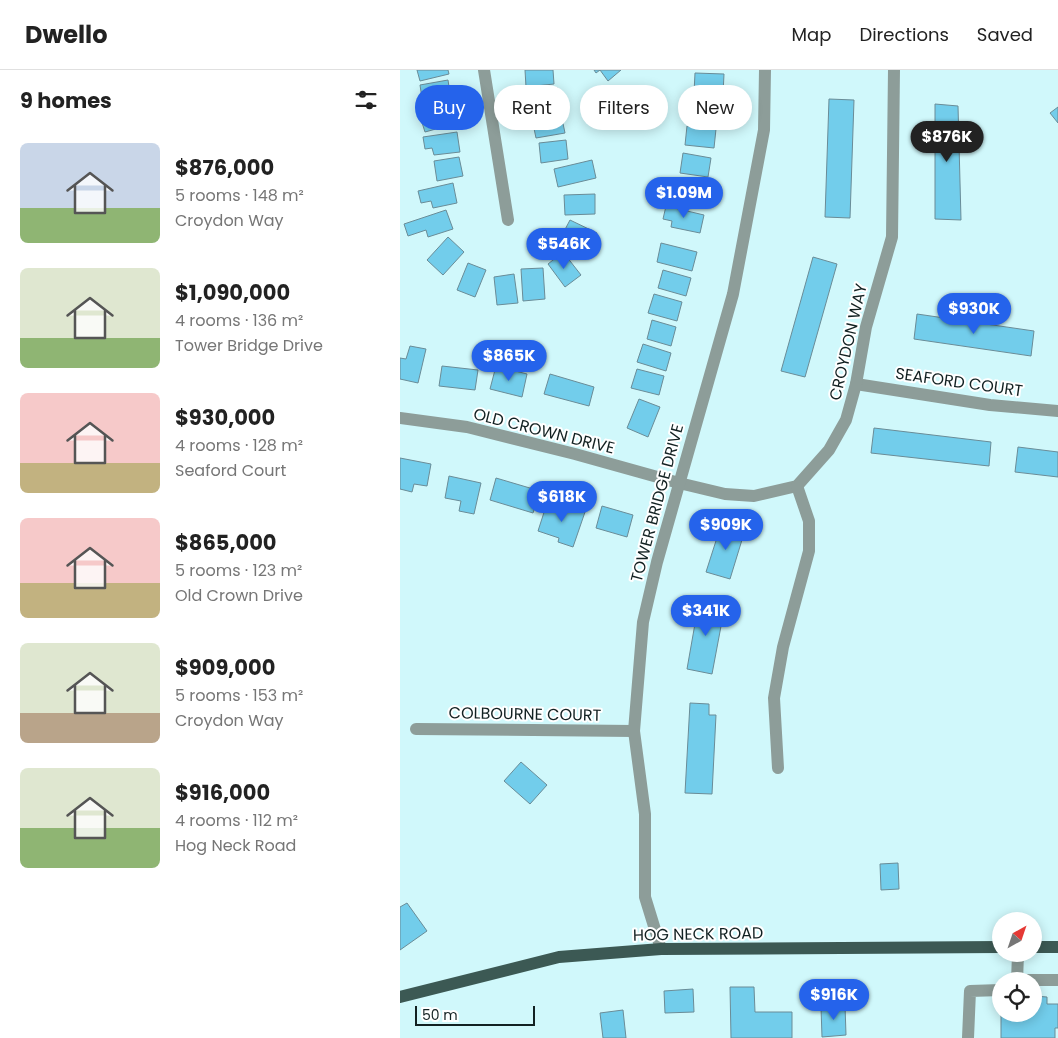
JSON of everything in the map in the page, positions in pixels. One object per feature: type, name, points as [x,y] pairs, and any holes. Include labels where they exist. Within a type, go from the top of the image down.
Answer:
[{"type":"main road","name":"HOG NECK ROAD","points":[[400,997],[560,957],[661,949],[992,947]]},
{"type":"main road","points":[[1042,947],[1058,947]]},
{"type":"street","points":[[484,70],[508,220]]},
{"type":"street","name":"TOWER BRIDGE DRIVE","points":[[661,949],[645,897],[646,814],[634,732],[643,622],[678,483],[732,294],[764,130],[766,70]]},
{"type":"street","name":"CROYDON WAY","points":[[797,486],[828,450],[846,420],[856,384],[866,328],[892,237],[894,70]]},
{"type":"street","name":"SEAFORD COURT","points":[[856,384],[990,405],[1058,411]]},
{"type":"street","name":"OLD CROWN DRIVE","points":[[400,418],[467,428],[576,454],[678,483]]},
{"type":"street","points":[[678,483],[725,494],[754,496],[797,486],[809,521],[808,551],[782,647],[774,698],[778,768]]},
{"type":"street","name":"COLBOURNE COURT","points":[[416,729],[634,732]]},
{"type":"street","points":[[1042,980],[1058,980]]},
{"type":"street","points":[[968,1038],[970,991],[992,990]]},
{"type":"building","points":[[417,70],[448,70],[449,74],[420,81]]},
{"type":"building","points":[[525,70],[553,70],[554,84],[526,85]]},
{"type":"building","points":[[600,70],[621,70],[608,81]]},
{"type":"building","points":[[695,73],[724,74],[723,85],[694,85]]},
{"type":"building","points":[[448,80],[449,85],[420,85]]},
{"type":"building","points":[[829,99],[854,100],[850,218],[825,217]]},
{"type":"building","points":[[935,104],[958,106],[961,220],[935,219]]},
{"type":"building","points":[[1058,107],[1058,123],[1050,113]]},
{"type":"building","points":[[534,130],[564,130],[565,133],[536,138]]},
{"type":"building","points":[[687,130],[716,130],[714,148],[685,145]]},
{"type":"building","points":[[457,132],[460,152],[434,155],[432,148],[425,149],[423,137]]},
{"type":"building","points":[[566,140],[568,159],[541,163],[539,143]]},
{"type":"building","points":[[683,153],[711,158],[708,177],[680,173]]},
{"type":"building","points":[[459,157],[463,176],[437,181],[434,161]]},
{"type":"building","points":[[592,160],[596,178],[558,187],[554,169]]},
{"type":"building","points":[[680,182],[708,187],[704,205],[676,200]]},
{"type":"building","points":[[453,183],[457,203],[433,208],[431,201],[421,203],[418,191]]},
{"type":"building","points":[[595,194],[595,214],[565,215],[564,195]]},
{"type":"building","points":[[666,206],[704,215],[700,233],[671,227],[672,221],[663,219]]},
{"type":"building","points":[[446,210],[453,229],[428,237],[426,230],[408,236],[404,224]]},
{"type":"building","points":[[570,220],[597,233],[587,253],[560,239]]},
{"type":"building","points":[[448,237],[464,252],[443,275],[427,260]]},
{"type":"building","points":[[661,243],[697,252],[692,271],[657,262]]},
{"type":"building","points":[[563,252],[581,275],[565,287],[548,264]]},
{"type":"building","points":[[813,257],[837,264],[805,377],[781,371]]},
{"type":"building","points":[[468,263],[486,270],[475,297],[457,290]]},
{"type":"building","points":[[543,268],[545,299],[523,301],[521,269]]},
{"type":"building","points":[[663,270],[691,278],[686,296],[658,288]]},
{"type":"building","points":[[514,274],[518,303],[497,305],[494,277]]},
{"type":"building","points":[[654,294],[682,302],[677,321],[648,313]]},
{"type":"building","points":[[917,314],[1034,331],[1031,356],[914,339]]},
{"type":"building","points":[[652,320],[676,327],[671,346],[647,339]]},
{"type":"building","points":[[643,344],[671,353],[666,371],[637,362]]},
{"type":"building","points":[[410,346],[426,349],[418,383],[400,379],[400,358],[406,359]]},
{"type":"building","points":[[442,366],[478,370],[475,390],[439,386]]},
{"type":"building","points":[[496,366],[527,374],[522,397],[490,389]]},
{"type":"building","points":[[637,369],[664,376],[659,395],[631,388]]},
{"type":"building","points":[[550,374],[594,387],[589,406],[544,394]]},
{"type":"building","points":[[639,399],[660,407],[648,437],[627,428]]},
{"type":"building","points":[[874,428],[991,442],[989,466],[871,453]]},
{"type":"building","points":[[1018,447],[1058,452],[1058,477],[1015,472]]},
{"type":"building","points":[[400,458],[431,464],[427,486],[414,484],[412,492],[400,489]]},
{"type":"building","points":[[449,476],[481,483],[474,514],[459,511],[461,501],[445,498]]},
{"type":"building","points":[[496,478],[540,491],[533,513],[490,500]]},
{"type":"building","points":[[548,500],[585,512],[573,547],[558,542],[559,538],[538,531]]},
{"type":"building","points":[[602,506],[633,515],[627,537],[596,528]]},
{"type":"building","points":[[722,522],[745,530],[730,579],[706,572]]},
{"type":"building","points":[[699,601],[725,605],[712,674],[687,669]]},
{"type":"building","points":[[690,703],[709,704],[709,715],[716,715],[712,794],[685,793]]},
{"type":"building","points":[[521,762],[547,785],[530,804],[504,781]]},
{"type":"building","points":[[898,863],[899,889],[881,890],[880,864]]},
{"type":"building","points":[[407,903],[427,931],[400,950],[400,907]]},
{"type":"building","points":[[730,987],[754,987],[755,1012],[792,1012],[792,1038],[731,1038]]},
{"type":"building","points":[[693,989],[694,1012],[665,1013],[664,991]]},
{"type":"building","points":[[1042,997],[1047,997],[1047,1004],[1058,1004],[1058,1028],[1055,1028],[1055,1038],[1001,1038],[1001,1022],[1042,1022]]},
{"type":"building","points":[[845,1005],[846,1035],[822,1037],[821,1007]]},
{"type":"building","points":[[623,1010],[626,1038],[603,1038],[600,1013]]}]
